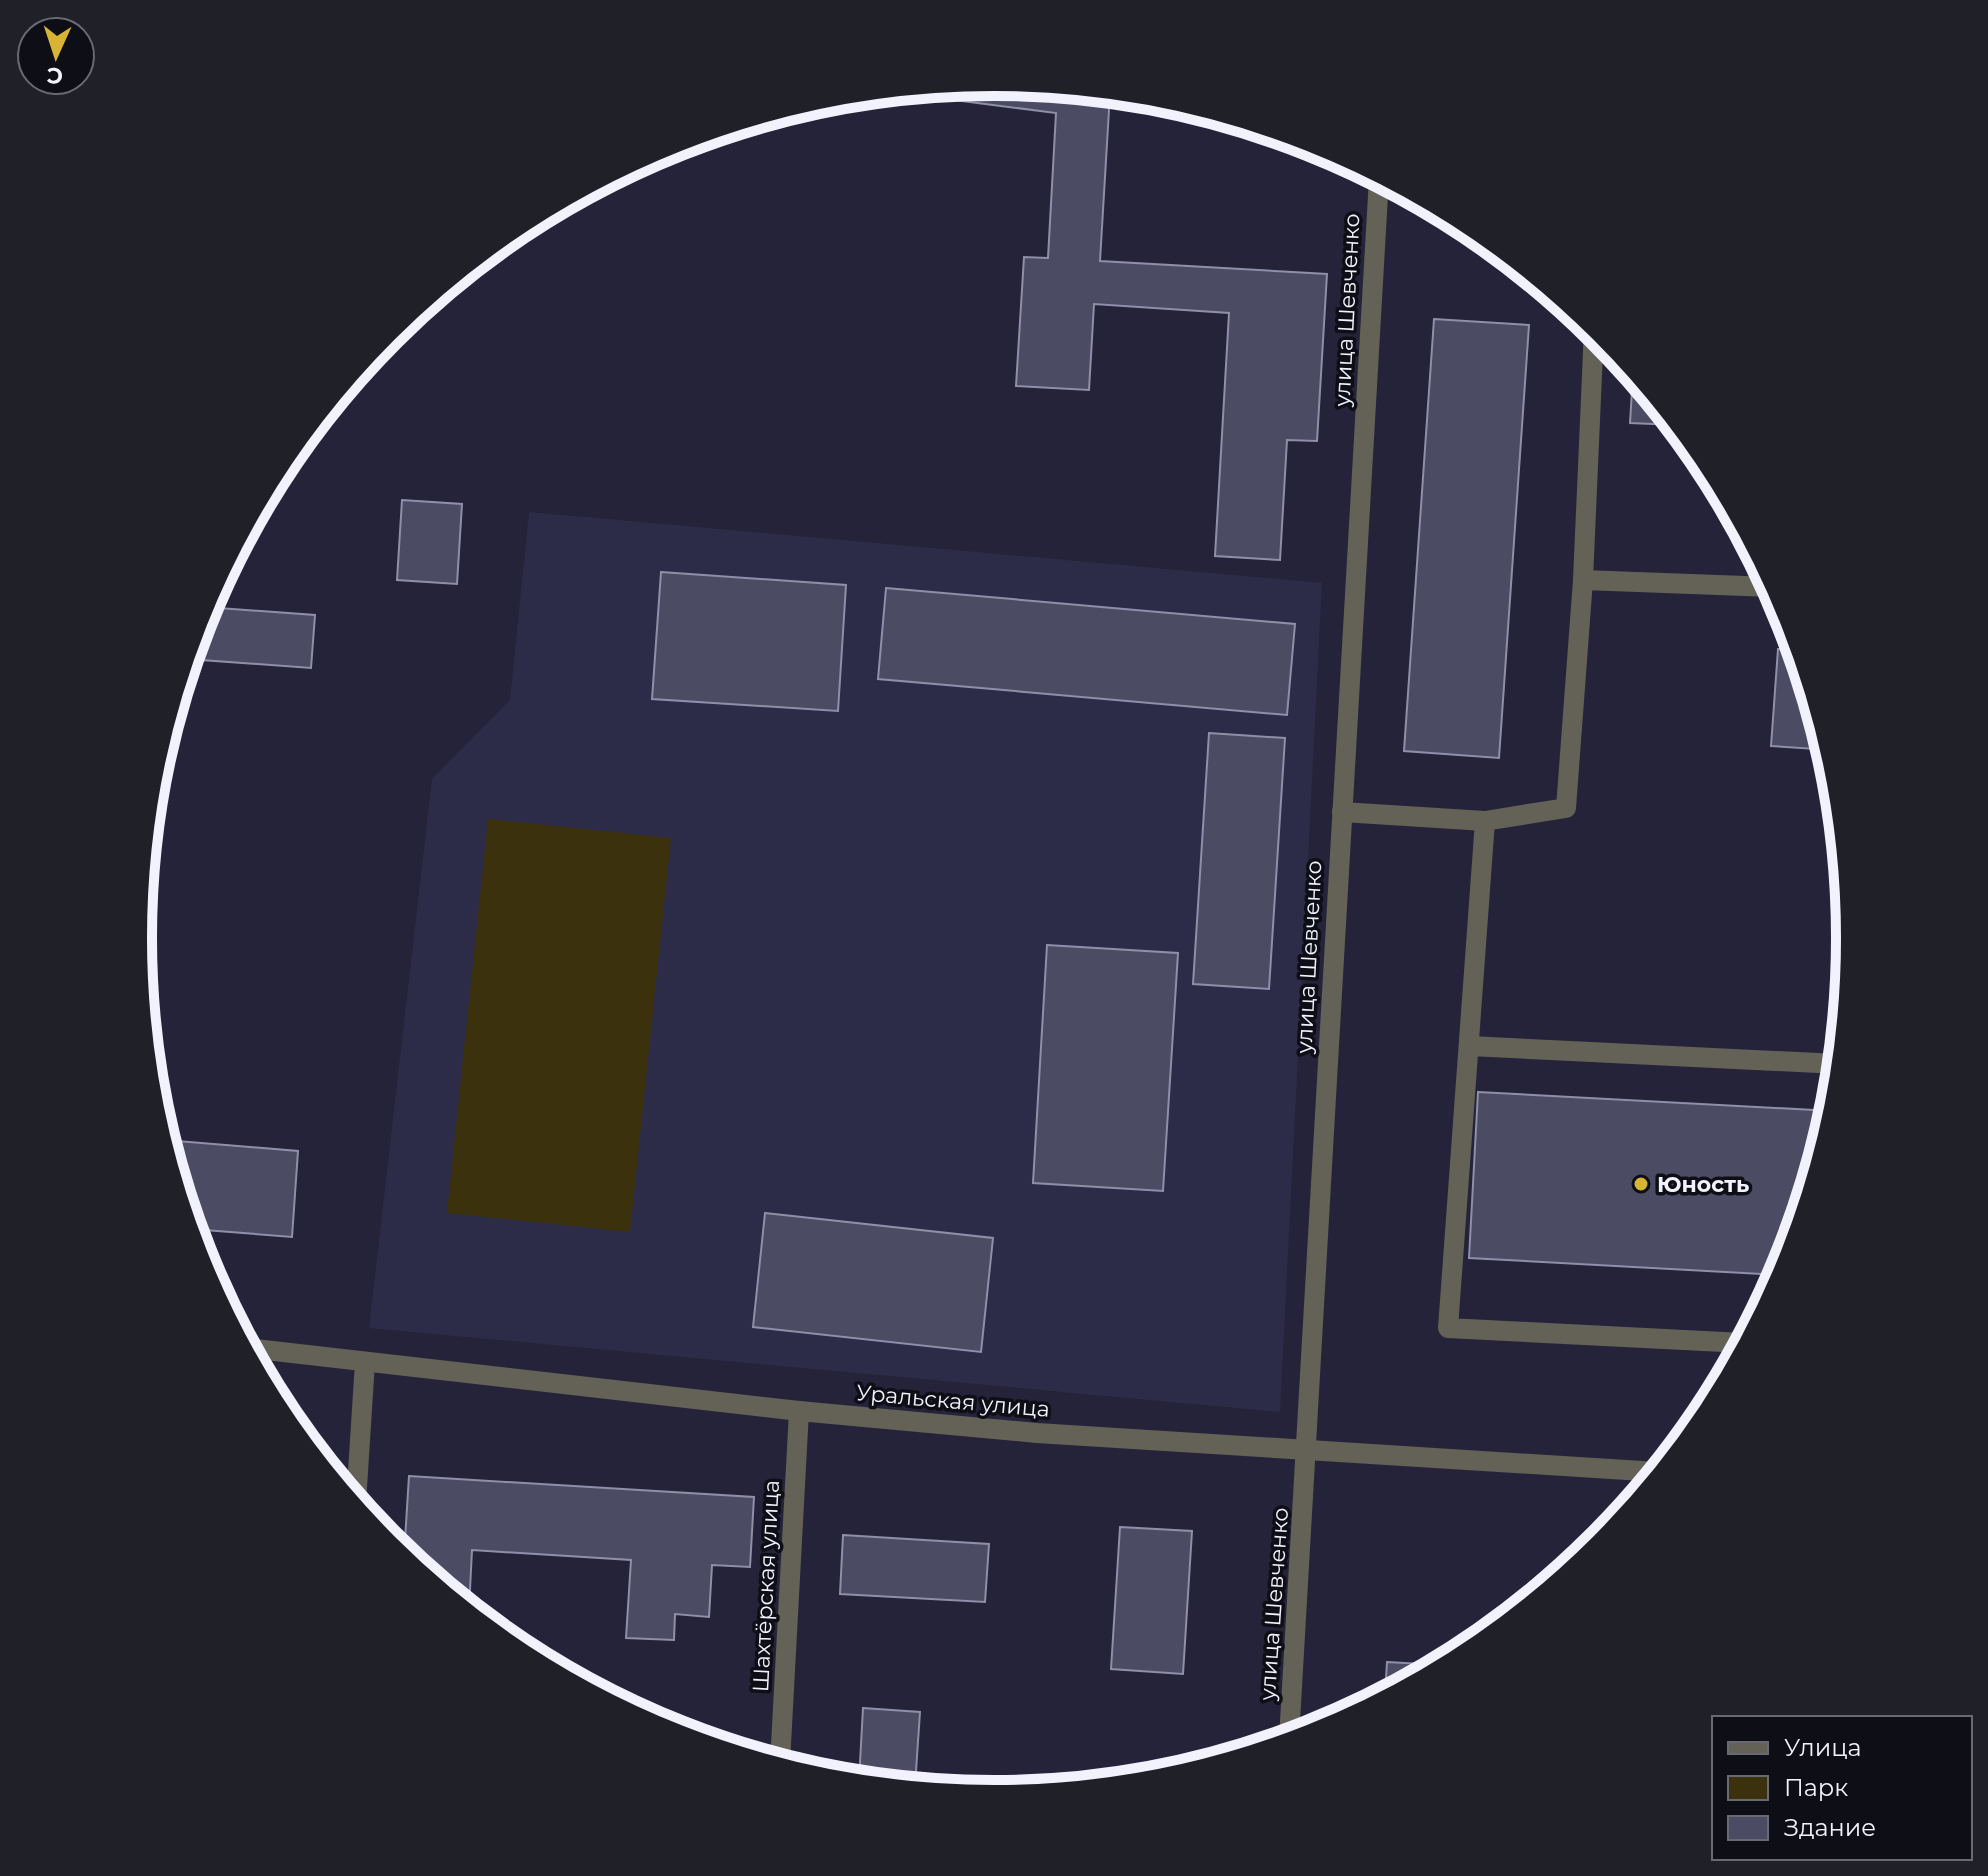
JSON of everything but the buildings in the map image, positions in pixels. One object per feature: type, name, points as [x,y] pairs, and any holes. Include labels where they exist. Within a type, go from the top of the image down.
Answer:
[{"type":"street","name":"улица Шевченко","points":[[1290,1726],[1378,190]]},
{"type":"street","points":[[1342,812],[1485,821],[1566,808],[1583,580],[1593,347]]},
{"type":"street","points":[[1583,580],[1758,586]]},
{"type":"street","points":[[1485,821],[1448,1328],[1732,1342]]},
{"type":"street","points":[[1469,1046],[1826,1063]]},
{"type":"street","name":"Уральская улица","points":[[260,1350],[799,1411],[1037,1433],[1645,1471]]},
{"type":"street","points":[[357,1488],[365,1362]]},
{"type":"street","name":"Шахтёрская улица","points":[[781,1752],[799,1411]]},
{"type":"shaded area","points":[[529,512],[1322,583],[1280,1412],[369,1328],[432,779],[510,700]]},
{"type":"green space","points":[[488,819],[671,838],[630,1232],[447,1213]]},
{"type":"place","name":"Юность","points":[[1641,1184]]}]
